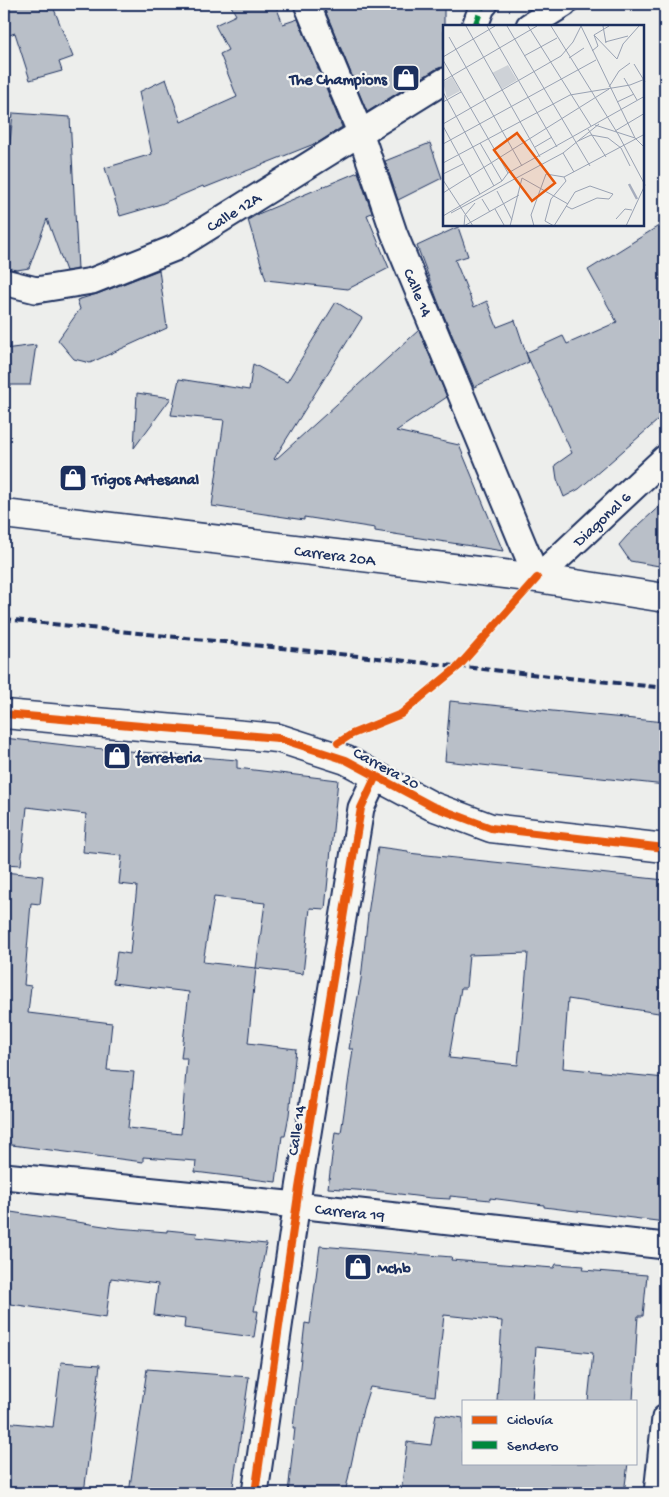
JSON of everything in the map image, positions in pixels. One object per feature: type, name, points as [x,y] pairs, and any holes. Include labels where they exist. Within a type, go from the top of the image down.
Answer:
[{"type":"street","name":"Calle 14","points":[[308,4],[360,132],[394,233],[537,578]]},
{"type":"street","points":[[475,25],[482,6],[485,4]]},
{"type":"street","points":[[531,25],[564,4]]},
{"type":"street","name":"Calle 12A","points":[[4,282],[36,290],[92,281],[176,248],[443,81]]},
{"type":"street","name":"Diagonal 6","points":[[537,578],[665,458]]},
{"type":"street","name":"Carrera 20A","points":[[4,514],[537,578],[665,598]]},
{"type":"street","name":"Carrera 20","points":[[4,714],[278,738],[338,757],[432,806],[491,828],[665,848]]},
{"type":"street","name":"Calle 14","points":[[255,1493],[297,1205],[361,808],[376,776]]},
{"type":"street","name":"Carrera 19","points":[[4,1176],[297,1205],[665,1246]]},
{"type":"street","points":[[657,1493],[665,1418]]},
{"type":"building","points":[[4,4],[52,4],[73,57],[59,62],[62,71],[30,80],[15,33],[4,37]]},
{"type":"building","points":[[230,4],[275,4],[283,24],[298,19],[342,127],[319,142],[161,204],[120,216],[105,168],[152,154],[139,92],[166,79],[181,122],[237,97],[220,54],[228,50],[215,25],[236,15]]},
{"type":"building","points":[[342,4],[444,4],[443,67],[436,69],[367,112],[325,10]]},
{"type":"building","points":[[13,113],[70,117],[78,269],[66,271],[47,219],[29,268],[17,270],[4,268],[4,161],[8,161]]},
{"type":"building","points":[[430,143],[442,178],[398,200],[385,161]]},
{"type":"building","points":[[358,172],[372,213],[367,215],[389,268],[348,289],[266,280],[248,220]]},
{"type":"building","points":[[665,222],[665,414],[579,489],[564,497],[557,479],[555,465],[572,453],[526,353],[563,336],[567,344],[617,322],[588,270]]},
{"type":"building","points":[[458,227],[468,256],[455,260],[474,307],[487,301],[497,327],[515,320],[529,362],[474,387],[417,246]]},
{"type":"building","points":[[159,270],[167,328],[90,363],[74,359],[58,340],[80,309],[77,300]]},
{"type":"building","points":[[336,302],[362,318],[274,459],[419,330],[447,397],[396,431],[459,445],[503,551],[375,531],[375,528],[304,517],[304,520],[212,506],[224,420],[171,415],[179,379],[249,390],[253,364],[287,382]]},
{"type":"building","points":[[36,345],[30,385],[4,385],[4,349]]},
{"type":"building","points":[[137,393],[171,398],[134,448]]},
{"type":"building","points":[[665,501],[665,567],[630,561],[619,545]]},
{"type":"building","points":[[450,701],[665,722],[665,785],[445,761]]},
{"type":"building","points":[[4,738],[92,748],[237,760],[237,768],[338,780],[325,909],[310,908],[303,974],[256,968],[248,1043],[296,1049],[289,1115],[285,1136],[282,1136],[276,1182],[195,1172],[196,1161],[143,1157],[143,1162],[4,1144],[4,872],[43,876],[40,904],[31,903],[24,985],[31,986],[28,1013],[112,1023],[107,1070],[134,1072],[128,1128],[181,1134],[187,1058],[181,1058],[189,992],[113,983],[117,952],[130,954],[137,886],[119,884],[122,856],[83,852],[86,814],[27,807],[21,865],[4,864]],"holes":[[[214,897],[265,903],[256,968],[203,962]]]},
{"type":"building","points":[[378,847],[408,851],[408,853],[665,880],[665,1014],[568,999],[563,1068],[665,1078],[665,1222],[544,1207],[544,1205],[490,1198],[490,1200],[450,1196],[450,1199],[431,1198],[328,1188],[335,1132],[341,1133],[353,1049],[349,1049],[361,979]],"holes":[[[528,953],[518,1065],[449,1058],[461,988],[466,988],[469,955]]]},
{"type":"building","points":[[4,1211],[117,1228],[197,1233],[196,1237],[266,1244],[254,1311],[258,1311],[254,1337],[184,1328],[185,1319],[154,1315],[158,1284],[111,1278],[106,1318],[4,1303]]},
{"type":"building","points":[[320,1246],[452,1257],[451,1260],[554,1268],[556,1264],[584,1266],[583,1270],[647,1275],[643,1316],[638,1316],[633,1400],[588,1400],[593,1353],[536,1347],[532,1400],[497,1400],[502,1321],[444,1315],[435,1396],[370,1387],[363,1409],[345,1493],[288,1493],[305,1323],[310,1324]]},
{"type":"building","points":[[61,1362],[100,1365],[84,1493],[4,1493],[4,1422],[53,1427]]},
{"type":"building","points":[[147,1369],[249,1377],[232,1493],[129,1493]]},
{"type":"building","points":[[436,1414],[462,1418],[462,1464],[628,1464],[624,1493],[401,1493],[407,1442],[431,1445]]},
{"type":"railway","points":[[4,619],[665,688]]},
{"type":"marked path","points":[[475,25],[485,4]]},
{"type":"cycle path","points":[[338,743],[352,734],[401,714],[459,666],[537,578]]},
{"type":"cycle path","points":[[4,714],[278,738],[346,760],[432,806],[491,828],[665,848]]},
{"type":"cycle path","points":[[255,1493],[299,1188],[361,808],[376,776]]},
{"type":"place","name":"The Champions","points":[[406,78]]},
{"type":"place","name":"Trigos Artesanal","points":[[73,478]]},
{"type":"place","name":"ferreteria","points":[[117,756]]},
{"type":"place","name":"Mchb","points":[[358,1267]]}]
